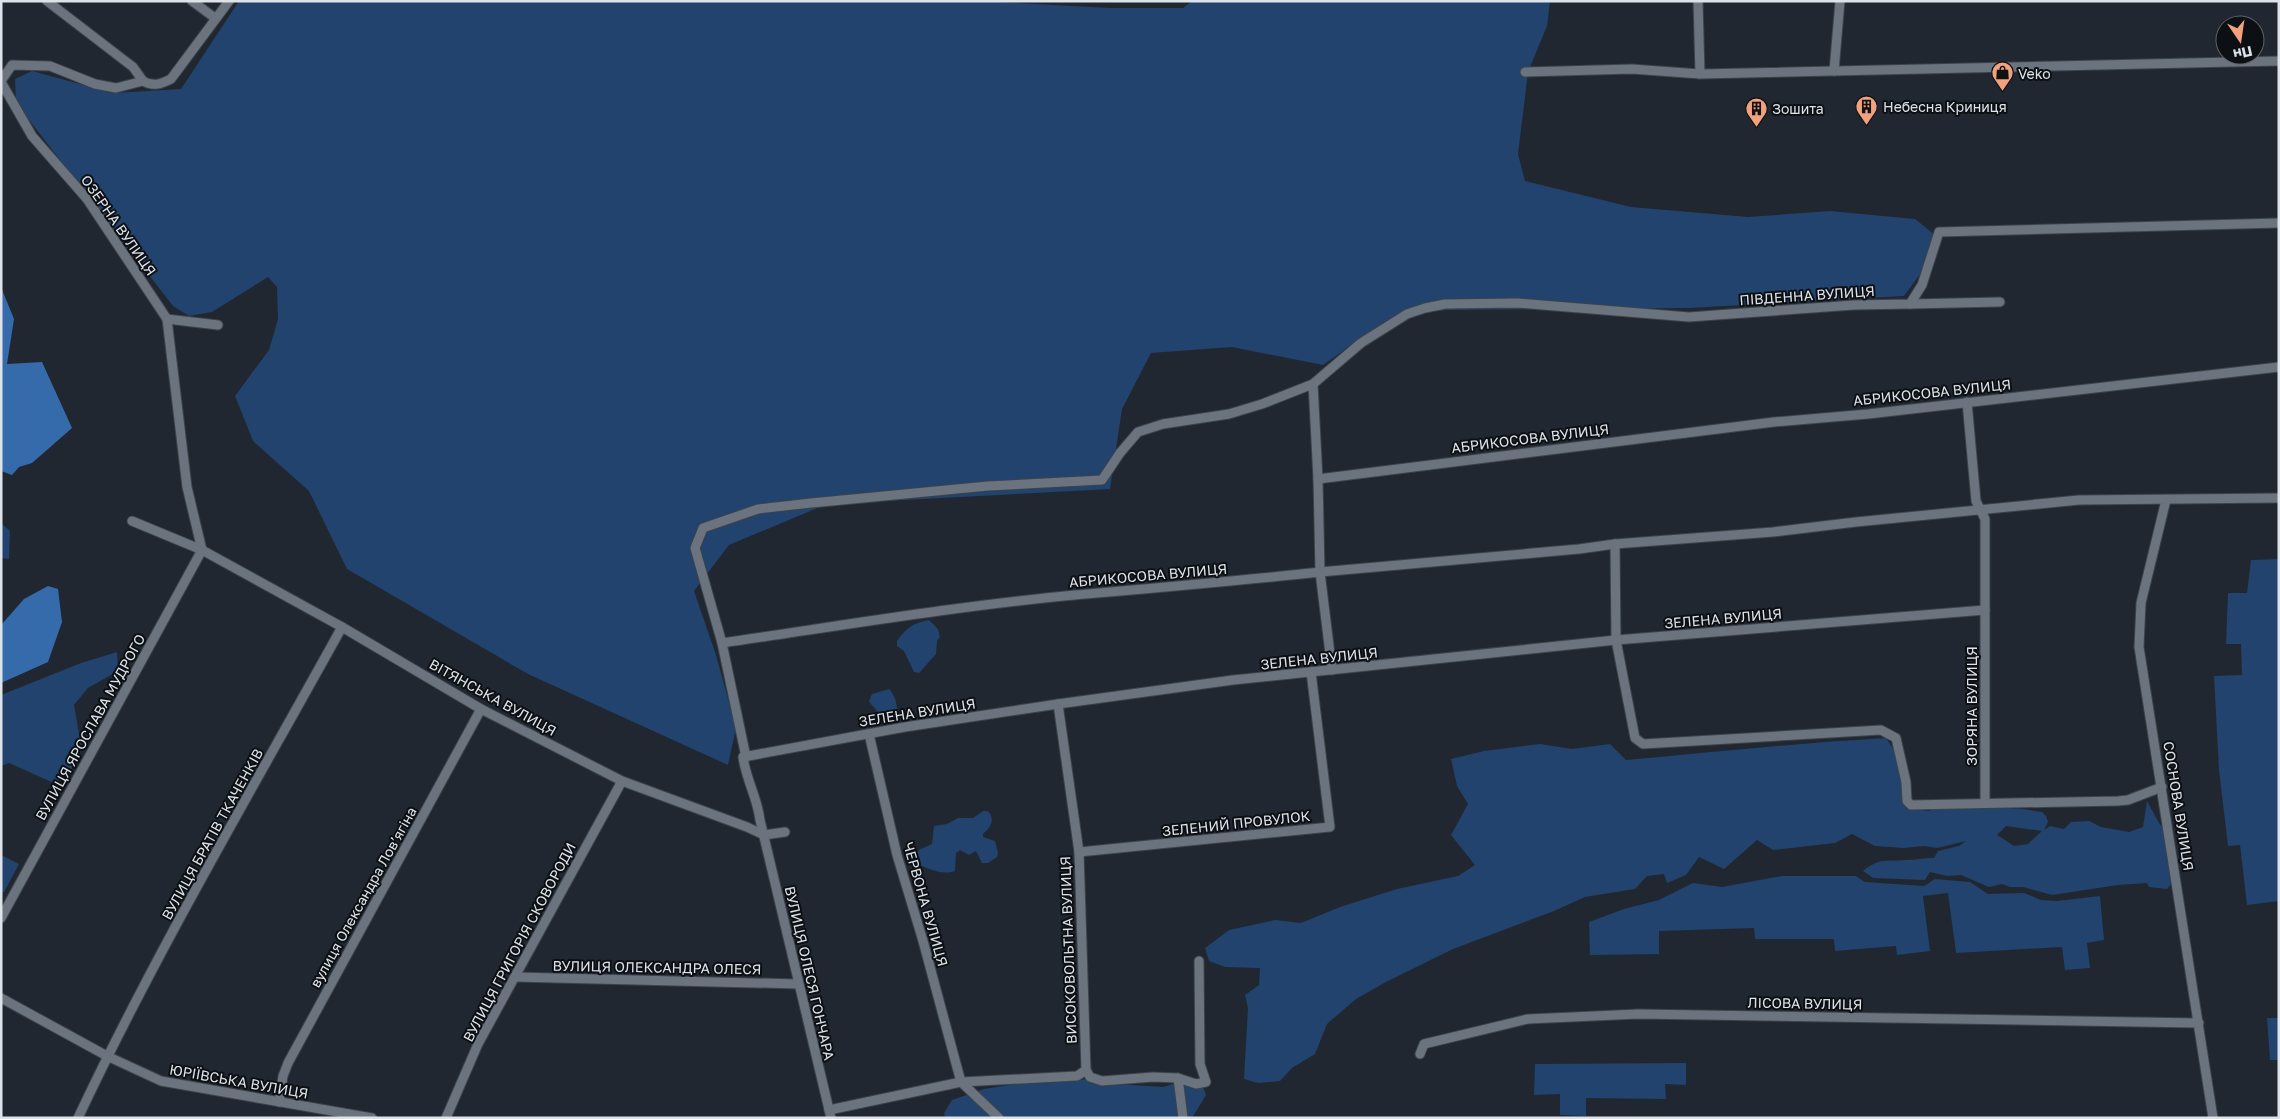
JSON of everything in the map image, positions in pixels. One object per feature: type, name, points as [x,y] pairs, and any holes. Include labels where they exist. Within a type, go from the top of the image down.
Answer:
[{"type":"street","points":[[47,1],[133,67],[143,81],[149,84],[161,85],[171,79],[229,1]]},
{"type":"street","points":[[192,1],[215,18]]},
{"type":"street","points":[[1698,1],[1700,74]]},
{"type":"street","points":[[1834,71],[1840,1]]},
{"type":"street","points":[[1525,72],[1632,69],[1700,74],[2279,61]]},
{"type":"street","points":[[1,82],[12,65],[26,64],[50,66],[95,84],[116,88],[143,81]]},
{"type":"street","name":"ОЗЕРНА ВУЛИЦЯ","points":[[1,82],[32,136],[87,199],[167,319]]},
{"type":"street","points":[[1910,304],[1922,285],[1939,232],[2279,223]]},
{"type":"street","name":"ПІВДЕННА ВУЛИЦЯ","points":[[1313,384],[1360,343],[1407,314],[1445,304],[1518,304],[1689,317],[1854,306],[2000,302]]},
{"type":"street","points":[[202,550],[187,487],[167,319],[218,325]]},
{"type":"street","name":"АБРИКОСОВА ВУЛИЦЯ","points":[[1318,479],[1764,423],[1868,414],[2279,367]]},
{"type":"street","points":[[785,832],[764,836],[758,802],[744,764],[743,757],[746,757],[722,644],[695,548],[703,528],[758,509],[988,486],[1102,480],[1120,453],[1138,432],[1163,424],[1229,414],[1262,404],[1313,384],[1320,572],[1332,670]]},
{"type":"street","name":"ЗОРЯНА ВУЛИЦЯ","points":[[1967,402],[1976,502],[1985,520],[1985,802]]},
{"type":"street","points":[[1981,510],[2079,500],[2279,498]]},
{"type":"street","name":"СОСНОВА ВУЛИЦЯ","points":[[2166,500],[2141,603],[2139,647],[2213,1118]]},
{"type":"street","name":"АБРИКОСОВА ВУЛИЦЯ","points":[[722,644],[878,620],[1074,595],[1579,549],[1615,544],[1774,532],[1981,510]]},
{"type":"street","name":"ВІТЯНСЬКА ВУЛИЦЯ","points":[[132,521],[202,550],[342,627],[481,709],[622,781],[747,827],[764,836]]},
{"type":"street","points":[[1615,544],[1616,640],[1635,738],[1643,744],[1881,730],[1896,738],[1906,782],[1907,800],[1911,804],[2118,801],[2128,800],[2162,787]]},
{"type":"street","name":"ВУЛИЦЯ ЯРОСЛАВА МУДРОГО","points":[[1,918],[202,550]]},
{"type":"street","name":"ЗЕЛЕНА ВУЛИЦЯ","points":[[746,757],[869,734],[1058,704],[1233,680],[1616,640],[1985,610]]},
{"type":"street","name":"ВУЛИЦЯ БРАТІВ ТКАЧЕНКІВ","points":[[78,1118],[107,1056],[166,944],[342,627]]},
{"type":"street","name":"ЗЕЛЕНИЙ ПРОВУЛОК","points":[[1079,852],[1330,827],[1311,672]]},
{"type":"street","name":"ВИСОКОВОЛЬТНА ВУЛИЦЯ","points":[[1058,704],[1079,852],[1086,1070]]},
{"type":"street","name":"вулиця Олександра Ловʼягіна","points":[[279,1102],[283,1076],[288,1063],[481,709]]},
{"type":"street","name":"ЧЕРВОНА ВУЛИЦЯ","points":[[869,734],[897,855],[923,941],[961,1082]]},
{"type":"street","name":"ВУЛИЦЯ ГРИГОРІЯ СКОВОРОДИ","points":[[446,1118],[478,1044],[622,781]]},
{"type":"street","points":[[747,827],[756,826],[760,820]]},
{"type":"street","name":"ВУЛИЦЯ ОЛЕСЯ ГОНЧАРА","points":[[764,836],[830,1114]]},
{"type":"street","points":[[830,1114],[961,1082],[1076,1076],[1086,1070],[1090,1077],[1102,1081],[1153,1077],[1178,1078],[1196,1084],[1206,1082],[1200,1064],[1198,961]]},
{"type":"street","name":"ВУЛИЦЯ ОЛЕКСАНДРА ОЛЕСЯ","points":[[515,977],[798,984]]},
{"type":"street","name":"ЮРІЇВСЬКА ВУЛИЦЯ","points":[[1,998],[107,1056],[161,1081],[372,1118]]},
{"type":"street","name":"ЛІСОВА ВУЛИЦЯ","points":[[1420,1054],[1424,1044],[1528,1019],[1638,1014],[2199,1023]]},
{"type":"street","points":[[1178,1078],[1183,1118]]},
{"type":"street","points":[[961,1082],[999,1118]]},
{"type":"shaded area","points":[[239,1],[980,1],[1110,8],[1183,8],[1192,1],[1550,1],[1547,26],[1528,72],[1518,154],[1525,181],[1631,207],[1748,217],[1830,211],[1915,219],[1935,235],[1923,270],[1904,296],[1689,308],[1448,310],[1407,314],[1371,331],[1323,365],[1232,347],[1151,353],[1122,409],[1110,489],[827,504],[729,545],[694,591],[716,655],[736,728],[728,765],[528,674],[347,569],[309,491],[253,441],[235,396],[269,350],[278,319],[277,287],[268,277],[212,312],[189,316],[173,306],[16,103],[15,79],[32,71],[113,93],[181,89]]},
{"type":"shaded area","points":[[1,287],[14,319],[7,364],[42,362],[72,428],[32,463],[19,467],[12,475],[1,471]]},
{"type":"shaded area","points":[[1,523],[10,531],[9,559],[1,558]]},
{"type":"shaded area","points":[[2279,559],[2279,901],[2247,905],[2240,845],[2228,846],[2219,770],[2214,676],[2242,675],[2241,644],[2226,644],[2228,593],[2247,593],[2251,560]]},
{"type":"shaded area","points":[[48,586],[58,589],[62,622],[48,662],[1,683],[2,624],[24,599]]},
{"type":"shaded area","points":[[929,620],[938,629],[940,637],[937,641],[936,654],[919,673],[914,672],[904,651],[897,646],[897,641],[910,627]]},
{"type":"shaded area","points":[[117,652],[118,671],[88,688],[74,705],[81,745],[74,766],[56,784],[9,763],[1,766],[1,695],[81,663]]},
{"type":"shaded area","points":[[889,689],[895,699],[897,715],[896,719],[886,723],[869,701],[872,694]]},
{"type":"shaded area","points":[[1886,738],[1893,748],[1900,765],[1905,808],[1928,811],[1949,805],[2023,809],[2042,812],[2046,816],[2048,822],[2044,830],[2050,826],[2064,829],[2071,822],[2089,821],[2101,827],[2129,832],[2143,827],[2147,801],[2159,823],[2168,834],[2178,877],[2167,889],[2149,887],[2147,883],[2118,885],[2052,895],[2023,887],[2010,887],[2002,884],[1989,887],[1961,875],[1947,876],[1930,872],[1925,880],[1873,878],[1863,871],[1883,861],[1934,858],[1938,851],[1959,846],[1966,841],[1937,848],[1924,846],[1904,848],[1875,846],[1852,834],[1835,843],[1773,850],[1757,840],[1724,869],[1699,857],[1686,875],[1667,883],[1664,874],[1647,876],[1635,889],[1585,897],[1554,911],[1453,949],[1356,999],[1327,1024],[1315,1054],[1292,1068],[1280,1081],[1258,1083],[1244,1079],[1248,1008],[1245,995],[1259,985],[1260,968],[1225,967],[1209,961],[1205,948],[1229,930],[1275,920],[1301,923],[1340,907],[1397,889],[1458,876],[1475,865],[1451,835],[1468,804],[1457,786],[1451,759],[1484,751],[1540,744],[1572,749],[1610,744],[1626,760]],"holes":[[[2006,826],[2042,831],[2028,844],[2014,846],[1997,835]]]},
{"type":"shaded area","points":[[983,811],[988,811],[992,821],[983,837],[995,841],[997,857],[988,863],[982,863],[976,851],[969,855],[960,850],[956,853],[955,871],[945,873],[915,863],[914,855],[919,850],[932,844],[934,826],[947,824],[958,818],[973,818]]},
{"type":"shaded area","points":[[1,855],[19,864],[4,892],[1,892]]},
{"type":"shaded area","points":[[1782,876],[1856,876],[1865,882],[1924,886],[1935,879],[1970,882],[1988,894],[2024,893],[2041,900],[2057,901],[2100,896],[2104,940],[2087,943],[2090,968],[2065,970],[2062,947],[1956,953],[1948,893],[1923,896],[1930,951],[1897,955],[1896,946],[1835,951],[1834,939],[1755,939],[1754,928],[1659,931],[1659,954],[1590,955],[1589,922],[1624,909],[1659,900],[1693,883],[1722,887]]},
{"type":"shaded area","points":[[2267,1018],[2279,1018],[2279,1060],[2270,1060]]},
{"type":"shaded area","points":[[1686,1063],[1686,1085],[1665,1084],[1666,1099],[1586,1098],[1586,1116],[1560,1115],[1560,1094],[1534,1095],[1535,1064]]},
{"type":"shaded area","points":[[1193,1078],[1200,1079],[1206,1095],[1192,1118],[945,1118],[944,1113],[952,1100],[984,1089],[1021,1083],[1092,1079],[1101,1083],[1163,1087]]},
{"type":"place","name":"Veko","points":[[2002,92]]},
{"type":"place","name":"Небесна Криниця","points":[[1867,125]]},
{"type":"place","name":"Зошита","points":[[1756,127]]}]
